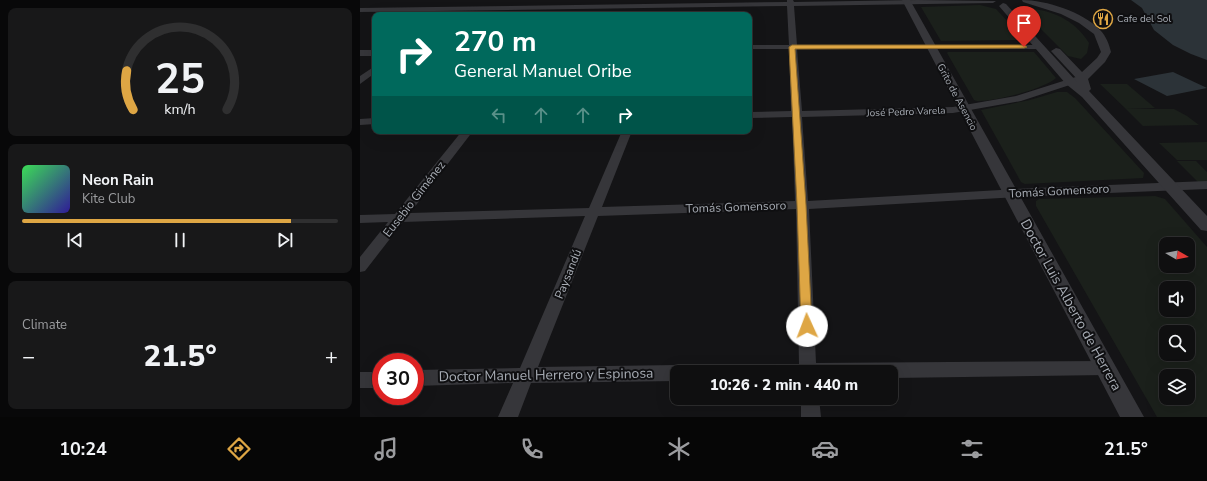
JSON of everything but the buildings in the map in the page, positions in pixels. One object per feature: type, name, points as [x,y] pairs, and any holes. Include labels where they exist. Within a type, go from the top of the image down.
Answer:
[{"type":"street","points":[[447,12],[463,0]]},
{"type":"street","points":[[563,12],[572,0]]},
{"type":"street","points":[[360,10],[567,7],[679,2],[993,0],[1003,6],[1070,82],[1086,94],[1207,226]]},
{"type":"street","points":[[1040,0],[1089,26],[1104,42],[1106,52],[1101,60],[1082,78]]},
{"type":"street","name":"Grito de Asencio","points":[[906,1],[1010,194]]},
{"type":"street","points":[[675,12],[679,2]]},
{"type":"street","points":[[790,2],[802,205],[808,365]]},
{"type":"street","points":[[1003,6],[1021,3],[1068,15]]},
{"type":"street","points":[[1021,3],[1018,10],[1082,78],[1086,94]]},
{"type":"street","points":[[752,47],[1038,47]]},
{"type":"street","points":[[360,53],[372,53]]},
{"type":"street","points":[[360,81],[372,71]]},
{"type":"street","name":"José Pedro Varela","points":[[752,115],[941,111],[1018,99],[1082,78]]},
{"type":"street","points":[[360,122],[372,121]]},
{"type":"street","name":"Eusebio Giménez","points":[[360,267],[466,134]]},
{"type":"street","name":"Paysandú","points":[[508,417],[626,134]]},
{"type":"street","name":"Tomás Gomensoro","points":[[360,219],[802,205],[1207,185]]},
{"type":"street","name":"Doctor Luis Alberto de Herrera","points":[[1010,194],[1132,417]]},
{"type":"street","points":[[898,370],[1106,368]]},
{"type":"street","name":"Doctor Manuel Herrero y Espinosa","points":[[424,378],[670,373]]},
{"type":"street","points":[[360,380],[372,380]]},
{"type":"street","points":[[810,405],[811,417]]},
{"type":"shaded area","points":[[1131,0],[1207,0],[1207,60],[1173,45],[1154,30],[1142,8]]},
{"type":"shaded area","points":[[980,5],[996,9],[1025,40],[941,41],[921,7]]},
{"type":"shaded area","points":[[1034,9],[1051,13],[1072,24],[1079,30],[1089,43],[1087,53],[1081,59],[1068,56],[1025,13],[1027,10]]},
{"type":"shaded area","points":[[1034,52],[1056,78],[1041,86],[1018,94],[985,101],[977,101],[974,100],[947,53]]},
{"type":"shaded area","points":[[1173,72],[1207,88],[1167,96],[1134,79]]},
{"type":"shaded area","points":[[1100,84],[1127,84],[1155,108],[1126,109]]},
{"type":"shaded area","points":[[1057,92],[1067,92],[1075,98],[1144,173],[1143,178],[1025,184],[1021,182],[981,110],[1030,100]]},
{"type":"shaded area","points":[[1126,109],[1174,109],[1199,125],[1143,126]]},
{"type":"shaded area","points":[[1207,142],[1207,160],[1177,160],[1159,143]]},
{"type":"shaded area","points":[[1177,161],[1196,161],[1207,172],[1207,182],[1198,182]]},
{"type":"shaded area","points":[[1155,196],[1165,199],[1207,247],[1207,417],[1157,417],[1036,206],[1036,201],[1039,199]]},
{"type":"place","name":"Cafe del Sol","points":[[1103,19]]},
{"type":"route","points":[[807,326],[802,205],[792,47],[1024,47]]}]
